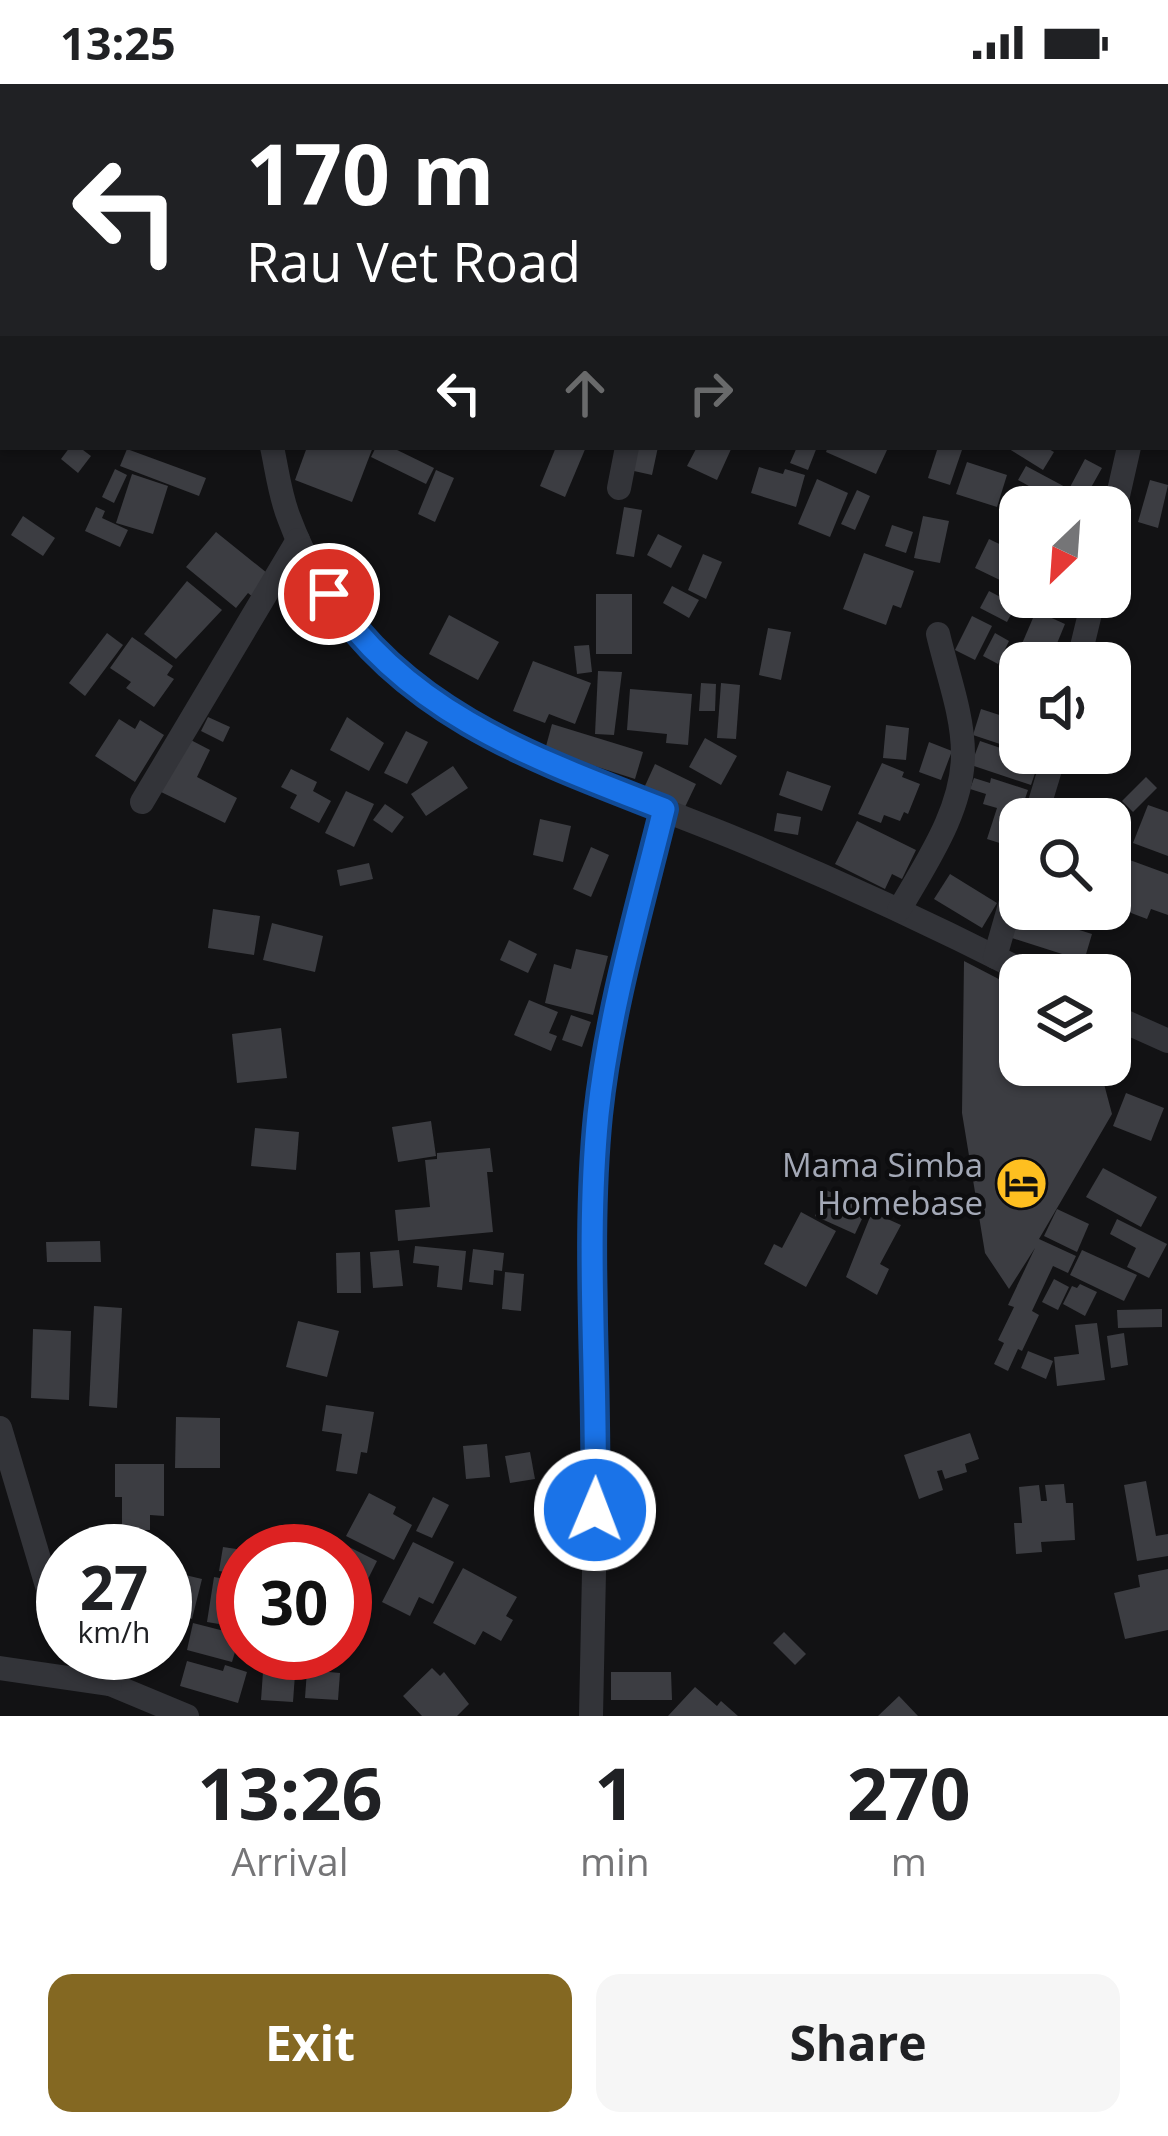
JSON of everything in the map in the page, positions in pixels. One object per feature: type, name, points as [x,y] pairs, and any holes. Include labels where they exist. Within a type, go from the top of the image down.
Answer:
[{"type":"street","points":[[273,450],[287,515],[309,563],[350,626],[410,684],[459,720],[513,749],[899,910],[999,959]]},
{"type":"street","points":[[619,488],[627,450]]},
{"type":"street","points":[[1120,486],[1128,450]]},
{"type":"street","points":[[142,802],[298,540]]},
{"type":"street","points":[[899,910],[946,823],[961,777],[959,722],[938,634]]},
{"type":"street","points":[[591,1716],[598,1115],[623,971],[664,809]]},
{"type":"street","points":[[995,957],[1003,930]]},
{"type":"street","points":[[1131,1024],[1168,1041]]},
{"type":"street","points":[[0,1428],[36,1549]]},
{"type":"street","points":[[0,1668],[110,1684],[187,1716]]},
{"type":"street","points":[[107,1680],[110,1684]]},
{"type":"building","points":[[68,450],[83,450],[91,456],[78,473],[61,459]]},
{"type":"building","points":[[130,450],[206,478],[199,496],[120,466]]},
{"type":"building","points":[[306,450],[372,450],[352,502],[295,480]]},
{"type":"building","points":[[374,450],[397,450],[434,468],[426,484],[371,457]]},
{"type":"building","points":[[555,450],[585,450],[565,497],[540,486]]},
{"type":"building","points":[[629,450],[657,450],[652,475],[625,469]]},
{"type":"building","points":[[695,450],[731,450],[717,480],[687,466]]},
{"type":"building","points":[[796,450],[816,450],[808,470],[790,463]]},
{"type":"building","points":[[827,450],[887,450],[876,474]]},
{"type":"building","points":[[937,450],[962,450],[950,485],[928,478]]},
{"type":"building","points":[[1011,450],[1054,452],[1043,470]]},
{"type":"building","points":[[1085,459],[1102,468],[1092,486],[1071,486]]},
{"type":"building","points":[[967,462],[1007,475],[1004,486],[999,486],[997,507],[956,494]]},
{"type":"building","points":[[1026,466],[1063,486],[1029,486],[1018,480]]},
{"type":"building","points":[[759,467],[805,475],[796,507],[751,493]]},
{"type":"building","points":[[115,469],[127,475],[114,503],[102,497]]},
{"type":"building","points":[[436,470],[454,478],[435,522],[418,514]]},
{"type":"building","points":[[132,474],[168,486],[153,534],[116,523]]},
{"type":"building","points":[[817,479],[848,493],[830,537],[798,524]]},
{"type":"building","points":[[1150,480],[1168,485],[1158,528],[1138,522]]},
{"type":"building","points":[[857,490],[870,496],[855,530],[841,524]]},
{"type":"building","points":[[96,507],[105,511],[102,518],[128,530],[120,547],[85,531]]},
{"type":"building","points":[[624,507],[642,510],[634,557],[616,554]]},
{"type":"building","points":[[23,516],[55,538],[43,556],[11,535]]},
{"type":"building","points":[[923,516],[949,521],[940,563],[914,558]]},
{"type":"building","points":[[892,525],[913,532],[906,553],[885,546]]},
{"type":"building","points":[[216,532],[272,577],[254,598],[248,593],[236,608],[186,567]]},
{"type":"building","points":[[658,534],[682,546],[671,568],[647,555]]},
{"type":"building","points":[[989,539],[999,544],[999,580],[975,568]]},
{"type":"building","points":[[864,553],[914,571],[901,608],[893,605],[886,625],[843,609]]},
{"type":"building","points":[[703,554],[722,562],[706,599],[688,590]]},
{"type":"building","points":[[187,581],[222,610],[176,659],[144,634]]},
{"type":"building","points":[[672,586],[699,600],[689,618],[663,603]]},
{"type":"building","points":[[989,591],[999,596],[999,618],[980,608]]},
{"type":"building","points":[[596,594],[632,594],[632,654],[596,654]]},
{"type":"building","points":[[449,615],[499,642],[478,680],[429,654]]},
{"type":"building","points":[[972,616],[992,626],[975,660],[955,650]]},
{"type":"building","points":[[1033,618],[1065,624],[1058,642],[1023,642]]},
{"type":"building","points":[[768,628],[791,632],[781,680],[759,675]]},
{"type":"building","points":[[107,633],[123,645],[85,696],[69,683]]},
{"type":"building","points":[[995,633],[1009,641],[999,642],[998,664],[983,656]]},
{"type":"building","points":[[132,637],[173,666],[167,675],[174,679],[154,707],[126,688],[131,682],[110,668]]},
{"type":"building","points":[[589,645],[592,672],[577,674],[574,646]]},
{"type":"building","points":[[533,661],[591,683],[575,724],[549,714],[545,723],[513,711]]},
{"type":"building","points":[[598,671],[622,672],[614,735],[595,734]]},
{"type":"building","points":[[701,683],[716,684],[715,711],[699,711]]},
{"type":"building","points":[[721,683],[740,685],[736,739],[717,738]]},
{"type":"building","points":[[630,689],[692,694],[688,745],[666,743],[667,734],[627,730]]},
{"type":"building","points":[[981,709],[999,715],[999,744],[973,735]]},
{"type":"building","points":[[208,717],[230,727],[223,742],[201,731]]},
{"type":"building","points":[[347,717],[384,743],[369,771],[330,750]]},
{"type":"building","points":[[119,719],[135,729],[140,720],[164,735],[135,782],[95,756]]},
{"type":"building","points":[[552,724],[643,752],[635,779],[545,750]]},
{"type":"building","points":[[886,725],[909,728],[906,760],[883,758]]},
{"type":"building","points":[[406,731],[428,742],[407,784],[384,773]]},
{"type":"building","points":[[185,737],[210,750],[197,777],[237,798],[225,823],[159,791]]},
{"type":"building","points":[[705,738],[737,756],[721,785],[689,767]]},
{"type":"building","points":[[980,741],[999,747],[999,774],[1035,774],[1031,785],[971,765]]},
{"type":"building","points":[[929,742],[952,751],[941,780],[919,772]]},
{"type":"building","points":[[882,763],[920,784],[908,814],[904,812],[900,821],[884,815],[881,823],[858,814]]},
{"type":"building","points":[[655,764],[696,784],[685,807],[644,788]]},
{"type":"building","points":[[453,766],[468,788],[426,816],[411,794]]},
{"type":"building","points":[[291,769],[317,782],[313,791],[331,801],[319,823],[290,808],[297,795],[281,787]]},
{"type":"building","points":[[787,771],[831,786],[822,811],[779,795]]},
{"type":"building","points":[[1146,777],[1157,788],[1133,812],[1131,798],[1125,798]]},
{"type":"building","points":[[974,778],[990,783],[991,778],[1028,790],[1025,798],[999,798],[999,843],[987,839],[997,808],[983,804],[986,794],[970,789]]},
{"type":"building","points":[[346,791],[374,804],[354,847],[325,833]]},
{"type":"building","points":[[385,804],[404,817],[392,833],[373,820]]},
{"type":"building","points":[[1148,805],[1168,812],[1168,856],[1133,843]]},
{"type":"building","points":[[777,813],[801,817],[798,835],[774,831]]},
{"type":"building","points":[[540,819],[571,826],[563,862],[533,855]]},
{"type":"building","points":[[857,821],[916,850],[902,879],[892,874],[885,889],[835,864]]},
{"type":"building","points":[[591,847],[609,855],[591,897],[573,889]]},
{"type":"building","points":[[1131,860],[1168,874],[1168,915],[1151,909],[1147,919],[1131,913]]},
{"type":"building","points":[[369,863],[373,879],[340,886],[337,870]]},
{"type":"building","points":[[950,874],[997,903],[982,928],[934,899]]},
{"type":"building","points":[[213,909],[260,916],[254,955],[208,948]]},
{"type":"building","points":[[272,923],[323,936],[315,972],[263,960]]},
{"type":"building","points":[[1014,930],[1092,934],[1086,954],[1062,954],[1012,938]]},
{"type":"building","points":[[509,940],[537,954],[528,973],[500,960]]},
{"type":"building","points":[[576,949],[608,956],[593,1015],[545,1003],[554,964],[571,969]]},
{"type":"building","name":"Mama Simba Homebase","points":[[964,961],[999,979],[999,1086],[1105,1086],[1112,1114],[1039,1239],[1076,1256],[1068,1273],[1053,1266],[1032,1311],[1039,1315],[1008,1371],[994,1364],[1004,1343],[998,1340],[1014,1307],[1008,1305],[1035,1248],[1009,1289],[985,1253],[962,1113]]},
{"type":"building","points":[[529,1000],[558,1012],[549,1033],[557,1036],[551,1051],[514,1035]]},
{"type":"building","points":[[571,1015],[591,1022],[582,1047],[562,1040]]},
{"type":"building","points":[[281,1028],[287,1078],[237,1083],[232,1034]]},
{"type":"building","points":[[1126,1093],[1164,1108],[1151,1141],[1113,1126]]},
{"type":"building","points":[[431,1121],[436,1156],[398,1162],[392,1127]]},
{"type":"building","points":[[255,1128],[299,1132],[296,1170],[251,1166]]},
{"type":"building","points":[[490,1148],[493,1172],[487,1172],[493,1232],[398,1241],[395,1210],[430,1207],[425,1160],[437,1159],[437,1153]]},
{"type":"building","points":[[1103,1168],[1157,1197],[1141,1227],[1086,1197]]},
{"type":"building","points":[[826,1190],[867,1208],[855,1234],[815,1216]]},
{"type":"building","points":[[1057,1209],[1089,1224],[1077,1252],[1044,1236]]},
{"type":"building","points":[[801,1212],[836,1231],[806,1287],[764,1264],[774,1244],[782,1248]]},
{"type":"building","points":[[872,1212],[901,1225],[880,1264],[889,1269],[877,1295],[846,1277]]},
{"type":"building","points":[[1117,1219],[1167,1244],[1149,1278],[1127,1267],[1136,1248],[1110,1234]]},
{"type":"building","points":[[100,1241],[101,1262],[47,1262],[46,1242]]},
{"type":"building","points":[[415,1246],[466,1251],[462,1290],[437,1287],[439,1266],[413,1263]]},
{"type":"building","points":[[473,1249],[504,1253],[502,1271],[494,1270],[493,1285],[469,1282]]},
{"type":"building","points":[[399,1250],[403,1286],[373,1288],[370,1252]]},
{"type":"building","points":[[1082,1250],[1137,1275],[1124,1301],[1070,1275]]},
{"type":"building","points":[[360,1252],[361,1293],[337,1293],[336,1253]]},
{"type":"building","points":[[505,1272],[524,1274],[521,1311],[502,1309]]},
{"type":"building","points":[[1054,1279],[1069,1287],[1058,1310],[1042,1302]]},
{"type":"building","points":[[1080,1284],[1097,1292],[1085,1316],[1063,1304],[1072,1286]]},
{"type":"building","points":[[94,1306],[122,1308],[117,1408],[89,1406]]},
{"type":"building","points":[[1162,1309],[1162,1327],[1118,1328],[1117,1310]]},
{"type":"building","points":[[298,1321],[339,1331],[327,1377],[286,1367]]},
{"type":"building","points":[[1097,1323],[1105,1380],[1057,1386],[1054,1357],[1079,1354],[1075,1325]]},
{"type":"building","points":[[33,1329],[71,1331],[69,1400],[31,1398]]},
{"type":"building","points":[[1124,1333],[1128,1365],[1111,1368],[1107,1336]]},
{"type":"building","points":[[1028,1351],[1053,1361],[1046,1379],[1021,1368]]},
{"type":"building","points":[[326,1405],[374,1412],[367,1453],[361,1452],[357,1474],[336,1471],[342,1434],[322,1431]]},
{"type":"building","points":[[176,1417],[220,1418],[220,1468],[175,1468]]},
{"type":"building","points":[[970,1433],[979,1459],[965,1464],[967,1472],[945,1479],[942,1470],[937,1471],[943,1490],[919,1499],[904,1455]]},
{"type":"building","points":[[487,1444],[490,1477],[466,1479],[463,1446]]},
{"type":"building","points":[[530,1452],[535,1479],[510,1483],[505,1456]]},
{"type":"building","points":[[115,1464],[164,1464],[164,1516],[150,1515],[150,1524],[122,1524],[122,1497],[115,1497]]},
{"type":"building","points":[[1146,1481],[1156,1536],[1168,1534],[1168,1556],[1137,1561],[1124,1485]]},
{"type":"building","points":[[1064,1484],[1066,1503],[1073,1503],[1075,1540],[1041,1542],[1042,1552],[1016,1554],[1014,1523],[1022,1523],[1019,1487],[1039,1485],[1041,1501],[1047,1501],[1045,1485]]},
{"type":"building","points":[[369,1493],[396,1507],[393,1514],[412,1525],[394,1560],[372,1549],[372,1524],[352,1524]]},
{"type":"building","points":[[433,1497],[449,1505],[432,1538],[416,1531]]},
{"type":"building","points":[[413,1542],[454,1562],[433,1604],[419,1597],[410,1616],[382,1602]]},
{"type":"building","points":[[463,1568],[517,1597],[506,1616],[513,1620],[501,1641],[483,1631],[475,1645],[433,1623]]},
{"type":"building","points":[[1168,1569],[1168,1630],[1125,1639],[1114,1593],[1140,1587],[1138,1575]]},
{"type":"building","points":[[192,1577],[202,1579],[192,1619]]},
{"type":"building","points":[[214,1577],[216,1577],[216,1624],[207,1622]]},
{"type":"building","points":[[193,1623],[216,1629],[216,1658],[192,1651]]},
{"type":"building","points":[[784,1632],[806,1654],[795,1665],[773,1643]]},
{"type":"building","points":[[192,1662],[216,1669],[216,1680],[245,1680],[238,1703],[180,1686],[182,1680],[192,1680]]},
{"type":"building","points":[[432,1668],[440,1676],[444,1672],[469,1704],[457,1716],[422,1716],[403,1696]]},
{"type":"building","points":[[611,1672],[671,1672],[672,1700],[611,1700]]},
{"type":"building","points":[[262,1680],[295,1680],[293,1702],[261,1700]]},
{"type":"building","points":[[306,1680],[339,1680],[338,1700],[305,1698]]},
{"type":"building","points":[[695,1687],[717,1706],[721,1701],[738,1716],[668,1716]]},
{"type":"building","points":[[899,1696],[918,1716],[878,1716]]},
{"type":"place","name":"Mama Simba Homebase","points":[[1022,1183]]},
{"type":"route","points":[[329,594],[350,626],[393,672],[459,720],[513,749],[664,809],[623,971],[598,1115],[595,1510]]}]
